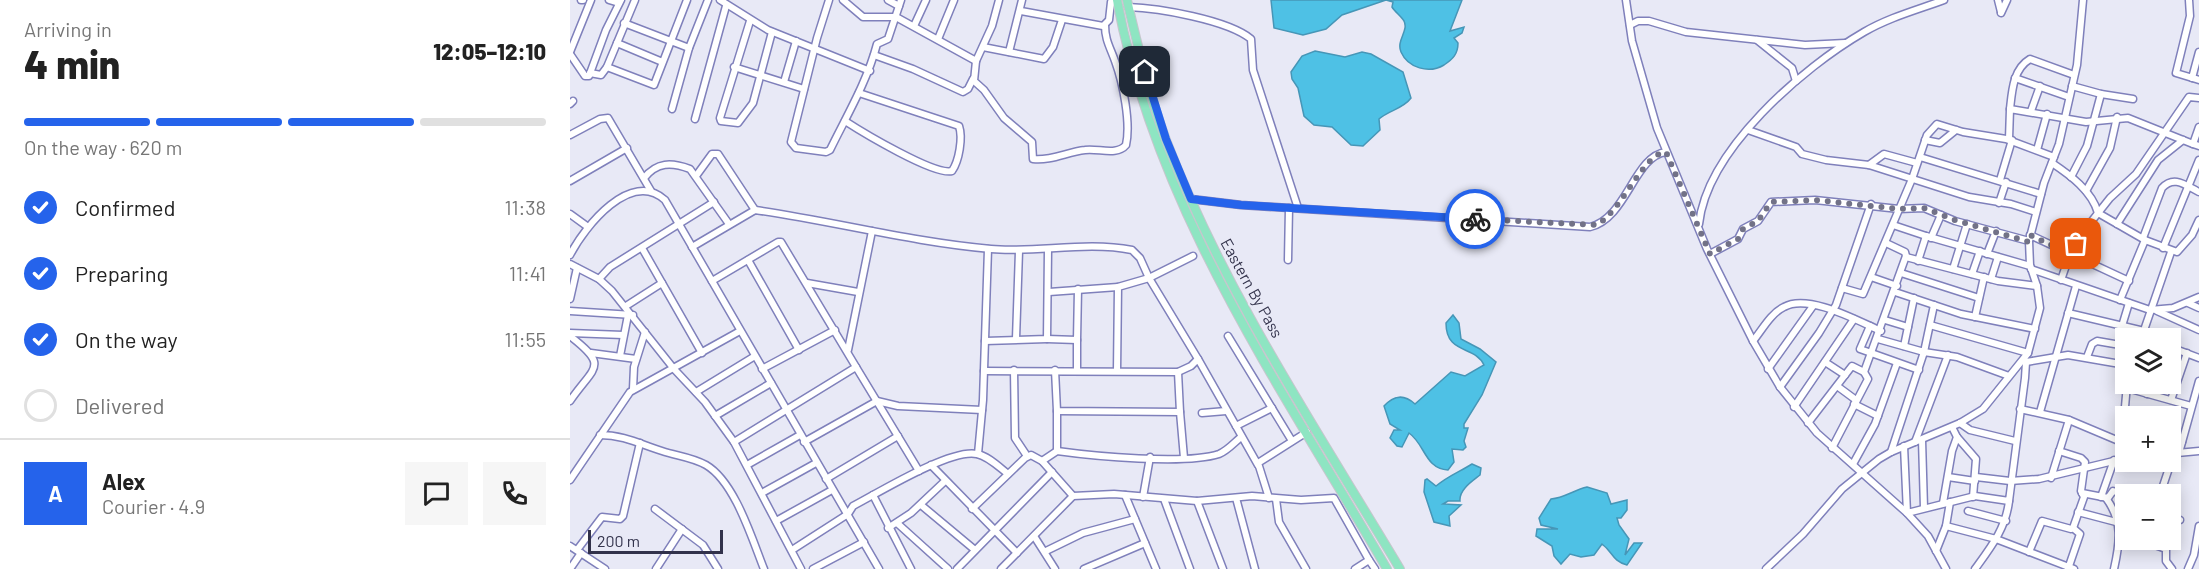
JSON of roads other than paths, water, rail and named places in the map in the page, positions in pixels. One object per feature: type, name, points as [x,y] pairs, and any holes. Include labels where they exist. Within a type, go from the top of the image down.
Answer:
[{"type":"main road","name":"Eastern By Pass","points":[[1113,1],[1146,110],[1174,185],[1237,313],[1387,569]]},
{"type":"main road","name":"Eastern By Pass","points":[[1128,4],[1155,107],[1191,199],[1249,314],[1400,569]]},
{"type":"street","points":[[591,0],[570,53],[585,76],[590,73],[601,75],[607,67],[634,0]]},
{"type":"street","points":[[590,73],[606,30],[620,2],[609,0]]},
{"type":"street","points":[[607,67],[654,85],[660,61],[671,41],[687,0]]},
{"type":"street","points":[[672,109],[689,48],[708,0]]},
{"type":"street","points":[[720,0],[750,21],[772,32],[870,70]]},
{"type":"street","points":[[830,0],[814,48],[791,142],[792,147],[829,151],[870,70],[877,44],[888,39],[900,3],[888,0]]},
{"type":"street","points":[[843,0],[863,17],[896,16],[976,61]]},
{"type":"street","points":[[914,26],[926,0]]},
{"type":"street","points":[[938,39],[954,0]]},
{"type":"street","points":[[874,56],[913,69],[963,92],[968,90],[973,79],[976,61],[999,0]]},
{"type":"street","points":[[1009,52],[1022,0]]},
{"type":"street","points":[[1626,0],[1648,104],[1666,152],[1710,254],[1768,369],[1794,407],[1832,448],[1863,472],[1926,532],[1946,569]]},
{"type":"street","points":[[1699,226],[1710,183],[1748,130],[1796,81],[1848,43],[1895,16],[1944,0]]},
{"type":"street","points":[[1998,0],[2001,13],[2007,0]]},
{"type":"street","points":[[1975,569],[2006,521],[2025,361],[2040,308],[2031,267],[2030,238],[2065,118],[2082,28],[2083,0]]},
{"type":"street","points":[[2189,0],[2191,10],[2176,73],[2195,79],[2199,52]]},
{"type":"street","points":[[973,79],[1004,118],[1032,142],[1033,159],[1047,159],[1084,150],[1123,149],[1127,141],[1127,119],[1117,67],[1105,40],[1105,25],[1109,20],[1113,1]]},
{"type":"street","points":[[1128,4],[1159,9],[1230,28],[1251,39],[1253,70],[1298,208]]},
{"type":"street","points":[[695,119],[726,6]]},
{"type":"street","points":[[1020,11],[1062,20],[1105,25]]},
{"type":"street","points":[[983,47],[1044,59],[1053,47],[1062,20]]},
{"type":"street","points":[[750,21],[720,118],[726,122],[736,124],[753,103],[772,32]]},
{"type":"street","points":[[1630,25],[1638,21],[1649,21],[1686,32],[1757,40],[1805,45],[1848,43]]},
{"type":"street","points":[[624,23],[689,48]]},
{"type":"street","points":[[1757,40],[1791,68],[1796,81]]},
{"type":"street","points":[[784,82],[796,41]]},
{"type":"street","points":[[617,43],[660,61]]},
{"type":"street","points":[[1999,203],[2011,140],[2010,109],[2015,78],[2021,67],[2030,58],[2074,75]]},
{"type":"street","points":[[734,67],[804,89]]},
{"type":"street","points":[[2015,78],[2069,97]]},
{"type":"street","points":[[2031,111],[2040,86]]},
{"type":"street","points":[[2072,86],[2133,99]]},
{"type":"street","points":[[845,121],[899,152],[943,171],[952,171],[955,167],[960,141],[958,126],[859,93]]},
{"type":"street","points":[[2071,177],[2094,122],[2101,94]]},
{"type":"street","points":[[2061,280],[2070,254],[2098,213],[2122,185],[2132,178],[2166,133],[2189,97],[2199,98]]},
{"type":"street","points":[[2010,109],[2094,122],[2117,117],[2128,118],[2196,145],[2199,127]]},
{"type":"street","points":[[2037,150],[2047,114]]},
{"type":"street","points":[[570,135],[605,117],[611,121],[651,191]]},
{"type":"street","points":[[2086,191],[2110,148],[2117,117]]},
{"type":"street","points":[[1842,288],[1862,295],[1912,179],[1927,134],[1938,124],[1956,130],[2011,140],[2037,150],[2053,160],[2086,191],[2094,200],[2098,213],[2171,252],[2177,252],[2192,235],[2199,220]]},
{"type":"street","points":[[1748,130],[1796,147],[1802,154],[1826,160],[1869,165],[1912,179],[2036,212]]},
{"type":"street","points":[[1925,140],[1940,142],[1956,130]]},
{"type":"street","points":[[2117,224],[2161,156],[2183,140]]},
{"type":"street","points":[[570,181],[627,148]]},
{"type":"street","points":[[1191,199],[1289,208],[1590,227],[1602,222],[1618,206],[1652,156],[1666,152]]},
{"type":"street","points":[[696,176],[712,154],[718,154],[755,210]]},
{"type":"street","points":[[1869,165],[1884,154],[2003,181],[2041,194]]},
{"type":"street","points":[[2163,248],[2199,160]]},
{"type":"street","points":[[644,178],[653,167],[661,164],[687,168],[696,176],[729,224]]},
{"type":"street","points":[[2120,300],[2162,188],[2171,180],[2199,192]]},
{"type":"street","points":[[570,255],[588,227],[618,201],[644,189],[665,200],[825,479],[848,514],[877,568]]},
{"type":"street","points":[[1710,254],[1738,239],[1743,229],[1756,223],[1774,201],[1815,200],[1871,204],[1899,209],[1924,208],[1967,224],[2030,238],[2129,281]]},
{"type":"street","points":[[599,279],[610,267],[680,226],[714,202]]},
{"type":"street","points":[[1780,387],[1833,309],[1871,204]]},
{"type":"street","points":[[1287,260],[1289,208]]},
{"type":"street","points":[[692,247],[755,210],[988,249],[1048,250],[1079,247],[1132,250],[1140,258],[1149,278],[1258,465],[1279,522],[1306,569]]},
{"type":"street","points":[[570,214],[588,227]]},
{"type":"street","points":[[1918,261],[1941,215]]},
{"type":"street","points":[[1953,269],[1967,224]]},
{"type":"street","points":[[1893,225],[2031,267],[2076,286],[2154,310],[2199,330]]},
{"type":"street","points":[[848,350],[872,231]]},
{"type":"street","points":[[1988,254],[1996,231]]},
{"type":"street","points":[[712,281],[781,242],[919,471]]},
{"type":"street","points":[[1864,372],[1881,331],[1906,257],[1905,252],[1886,243]]},
{"type":"street","points":[[642,248],[702,353]]},
{"type":"street","points":[[978,454],[984,371],[988,249]]},
{"type":"street","points":[[1016,339],[1019,250]]},
{"type":"street","points":[[1047,339],[1048,250]]},
{"type":"street","points":[[1972,274],[1980,251]]},
{"type":"street","points":[[2147,328],[2171,252]]},
{"type":"street","points":[[1049,292],[1119,287],[1149,278],[1193,256]]},
{"type":"street","points":[[1906,257],[1992,279],[2037,286]]},
{"type":"street","points":[[1992,279],[1998,257]]},
{"type":"street","points":[[748,260],[799,350]]},
{"type":"street","points":[[570,264],[599,279],[626,306],[630,315],[696,392],[734,441],[801,569]]},
{"type":"street","points":[[570,299],[578,268]]},
{"type":"street","points":[[1901,273],[1979,298]]},
{"type":"street","points":[[1871,277],[1934,305],[1975,317],[2035,329]]},
{"type":"street","points":[[1975,317],[1984,277]]},
{"type":"street","points":[[626,306],[662,283]]},
{"type":"street","points":[[807,283],[858,292]]},
{"type":"street","points":[[2040,412],[2076,286]]},
{"type":"street","points":[[1117,371],[1119,287]]},
{"type":"street","points":[[1077,370],[1078,289]]},
{"type":"street","points":[[2154,310],[2187,303],[2199,297]]},
{"type":"street","points":[[1904,346],[1914,298]]},
{"type":"street","points":[[1753,341],[1784,306],[1798,303],[1833,309],[1881,331]]},
{"type":"street","points":[[2122,326],[2129,303]]},
{"type":"street","points":[[2187,303],[2199,308]]},
{"type":"street","points":[[1891,452],[1919,370],[1934,305]]},
{"type":"street","points":[[1768,369],[1813,306]]},
{"type":"street","points":[[570,311],[630,315]]},
{"type":"street","points":[[2068,313],[2126,328]]},
{"type":"street","points":[[620,356],[623,335],[630,315]]},
{"type":"street","points":[[1794,407],[1854,319]]},
{"type":"street","points":[[1885,320],[1908,327]]},
{"type":"street","points":[[1930,325],[2028,353]]},
{"type":"street","points":[[1870,326],[1860,349],[1919,370]]},
{"type":"street","points":[[762,369],[835,330]]},
{"type":"street","points":[[570,478],[633,389],[674,369],[740,331]]},
{"type":"street","points":[[633,389],[636,359],[645,332]]},
{"type":"street","points":[[570,335],[623,335]]},
{"type":"street","points":[[570,335],[594,357],[594,369],[570,401]]},
{"type":"street","points":[[1228,336],[1292,441]]},
{"type":"street","points":[[1878,339],[1924,352],[1948,355],[2009,376]]},
{"type":"street","points":[[985,341],[1077,340]]},
{"type":"street","points":[[2087,357],[2092,344],[2097,341],[2115,344]]},
{"type":"street","points":[[2181,351],[2199,358]]},
{"type":"street","points":[[591,353],[636,359]]},
{"type":"street","points":[[2171,400],[2187,353]]},
{"type":"street","points":[[1924,508],[1919,441],[1948,355]]},
{"type":"street","points":[[1766,569],[1803,534],[1842,489],[1863,472],[1891,452],[1952,427],[1983,409],[2009,376],[2025,361],[2056,355],[2087,357],[2115,363]]},
{"type":"street","points":[[696,392],[755,356]]},
{"type":"street","points":[[984,371],[1178,372],[1191,366],[1198,359]]},
{"type":"street","points":[[1825,362],[1845,375]]},
{"type":"street","points":[[1853,464],[1878,416],[1897,363]]},
{"type":"street","points":[[1808,423],[1853,365],[1864,372],[1868,379],[1832,448]]},
{"type":"street","points":[[734,441],[856,366]]},
{"type":"street","points":[[1014,370],[1015,438],[1027,456]]},
{"type":"street","points":[[1055,370],[1057,451]]},
{"type":"street","points":[[1178,372],[1184,458]]},
{"type":"street","points":[[2182,442],[2199,381]]},
{"type":"street","points":[[715,416],[771,383]]},
{"type":"street","points":[[1837,386],[1855,402],[1878,416]]},
{"type":"street","points":[[2146,394],[2191,406]]},
{"type":"street","points":[[804,442],[877,401],[898,406],[982,410]]},
{"type":"street","points":[[1236,426],[1272,408]]},
{"type":"street","points":[[2020,409],[2069,420],[2115,439]]},
{"type":"street","points":[[1057,411],[1180,412]]},
{"type":"street","points":[[1202,413],[1226,411]]},
{"type":"street","points":[[2050,478],[2069,420]]},
{"type":"street","points":[[1960,423],[1970,430],[2015,441]]},
{"type":"street","points":[[1952,427],[1957,437],[1976,459],[1973,497]]},
{"type":"street","points":[[1258,465],[1307,432]]},
{"type":"street","points":[[600,435],[616,435],[693,459],[716,472],[728,488],[764,569]]},
{"type":"street","points":[[747,465],[800,435]]},
{"type":"street","points":[[825,479],[898,436]]},
{"type":"street","points":[[1042,461],[1057,451],[1095,456],[1184,458],[1220,453],[1241,437]]},
{"type":"street","points":[[1936,551],[1946,526],[1948,477],[1957,437]]},
{"type":"street","points":[[570,569],[602,517],[620,519],[623,516],[640,443]]},
{"type":"street","points":[[1904,446],[1907,513]]},
{"type":"street","points":[[2059,451],[2083,459],[2085,468],[2082,493],[2084,497],[2073,528]]},
{"type":"street","points":[[2181,452],[2197,451],[2199,461]]},
{"type":"street","points":[[792,550],[848,514],[853,506],[931,465],[969,453],[978,454],[1008,474]]},
{"type":"street","points":[[972,509],[1027,456],[1035,456],[1042,461],[1073,496]]},
{"type":"street","points":[[1143,496],[1150,457]]},
{"type":"street","points":[[1948,477],[2010,481],[2050,478],[2114,460]]},
{"type":"street","points":[[2104,497],[2114,460]]},
{"type":"street","points":[[762,493],[816,463]]},
{"type":"street","points":[[931,465],[1017,554]]},
{"type":"street","points":[[957,569],[1052,472]]},
{"type":"street","points":[[888,528],[921,505],[945,481]]},
{"type":"street","points":[[776,521],[832,490]]},
{"type":"street","points":[[2104,497],[2115,492]]},
{"type":"street","points":[[2082,493],[2104,497],[2115,510]]},
{"type":"street","points":[[873,495],[911,569]]},
{"type":"street","points":[[1125,495],[1156,569]]},
{"type":"street","points":[[1002,569],[1073,496],[1125,495],[1197,501],[1236,498],[1301,500],[1334,498],[1375,569]]},
{"type":"street","points":[[1907,513],[1973,497],[2009,501]]},
{"type":"street","points":[[1236,498],[1255,567],[1245,569]]},
{"type":"street","points":[[1164,499],[1190,569]]},
{"type":"street","points":[[1197,501],[1223,569]]},
{"type":"street","points":[[921,505],[975,550]]},
{"type":"street","points":[[655,509],[703,545],[718,569]]},
{"type":"street","points":[[1968,511],[2006,521]]},
{"type":"street","points":[[2078,512],[2115,522]]},
{"type":"street","points":[[1046,551],[1083,533],[1135,519]]},
{"type":"street","points":[[1946,526],[1996,539],[2051,561],[2070,568],[2080,534],[2073,528],[2042,521],[2029,552]]},
{"type":"street","points":[[897,523],[948,569]]},
{"type":"street","points":[[2188,569],[2194,555],[2199,528]]},
{"type":"street","points":[[656,569],[682,530]]},
{"type":"street","points":[[1034,536],[1046,551],[1055,569]]},
{"type":"street","points":[[813,569],[864,542]]},
{"type":"street","points":[[1084,569],[1144,543]]},
{"type":"street","points":[[570,546],[605,569]]},
{"type":"street","points":[[2114,569],[2119,550]]},
{"type":"street","points":[[2166,550],[2166,561],[2172,569]]},
{"type":"street","points":[[1355,569],[1369,560]]},
{"type":"street","points":[[2049,569],[2051,561]]},
{"type":"street","points":[[1008,562],[1015,569]]},
{"type":"water","points":[[1271,0],[1386,0],[1342,15],[1326,29],[1303,35],[1274,28]]},
{"type":"water","points":[[1386,0],[1462,0],[1450,31],[1464,27],[1462,33],[1454,38],[1458,47],[1452,58],[1438,68],[1426,69],[1414,66],[1404,58],[1400,48],[1405,28],[1404,21],[1392,7],[1393,2]]},
{"type":"water","points":[[1315,51],[1345,57],[1362,52],[1371,54],[1403,72],[1411,98],[1404,105],[1379,119],[1380,130],[1363,146],[1351,145],[1332,127],[1314,125],[1304,116],[1298,88],[1292,79],[1291,72],[1302,56]]},
{"type":"water","points":[[1453,315],[1459,323],[1461,339],[1480,349],[1496,362],[1482,395],[1464,424],[1464,428],[1468,428],[1464,441],[1466,447],[1463,450],[1452,449],[1454,462],[1448,470],[1434,465],[1409,433],[1402,447],[1397,446],[1390,438],[1394,430],[1400,430],[1390,424],[1384,406],[1399,397],[1415,404],[1451,372],[1465,376],[1484,365],[1474,354],[1451,340],[1447,333],[1446,323]]},
{"type":"water","points":[[1472,464],[1481,468],[1480,475],[1469,483],[1460,501],[1448,501],[1443,504],[1461,505],[1449,516],[1450,526],[1434,522],[1424,492],[1425,480],[1427,479],[1436,486]]},
{"type":"water","points":[[1587,487],[1607,493],[1611,504],[1627,500],[1627,510],[1621,518],[1617,518],[1629,539],[1625,555],[1634,543],[1642,543],[1627,565],[1615,559],[1602,544],[1594,555],[1581,557],[1570,554],[1561,564],[1554,556],[1552,546],[1536,536],[1537,529],[1558,529],[1541,525],[1539,518],[1551,499]]}]
